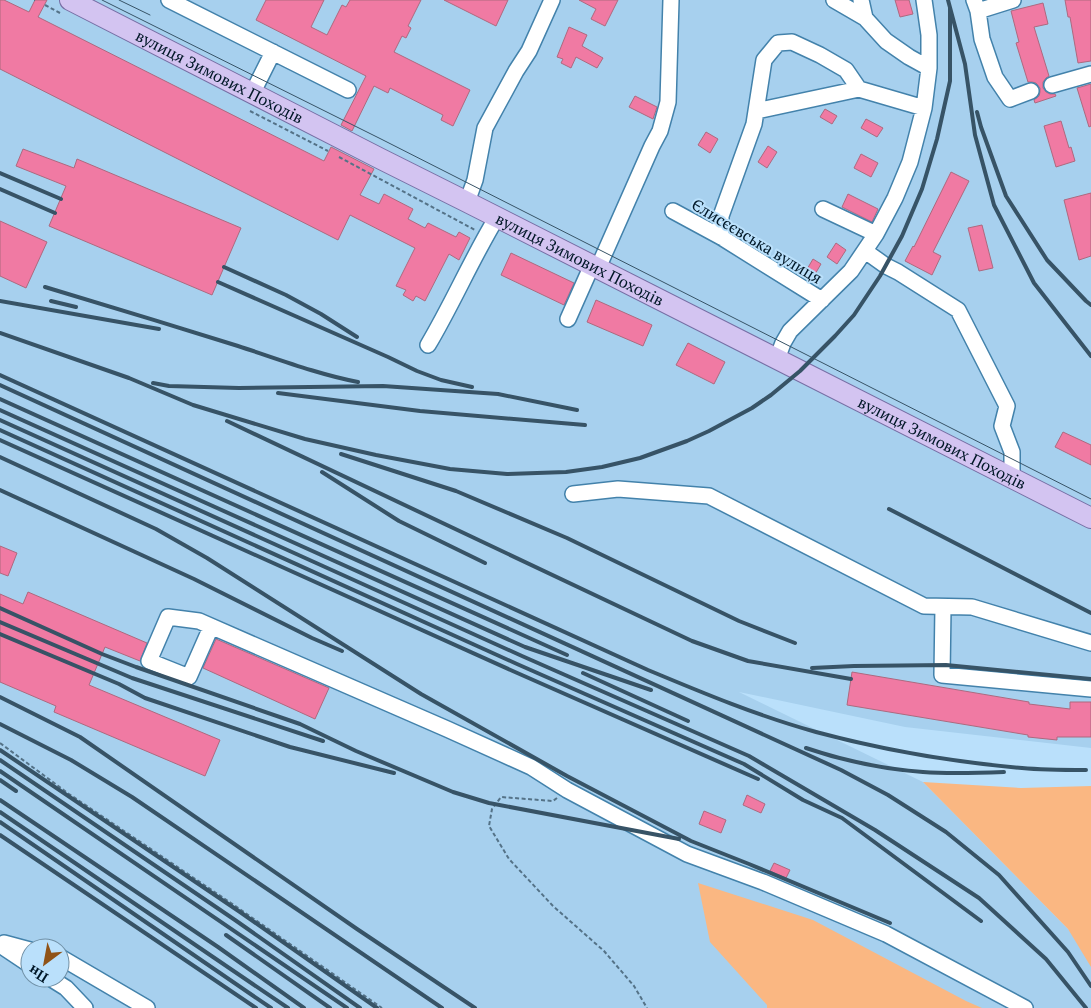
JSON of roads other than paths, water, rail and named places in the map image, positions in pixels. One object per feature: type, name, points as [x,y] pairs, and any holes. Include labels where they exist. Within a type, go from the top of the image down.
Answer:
[{"type":"main road","name":"вулиця Зимових Походів","points":[[70,0],[380,159],[1091,518]]},
{"type":"street","points":[[169,0],[348,90]]},
{"type":"street","points":[[468,202],[475,180],[485,128],[529,51],[552,0]]},
{"type":"street","points":[[568,319],[660,131],[668,102],[671,0]]},
{"type":"street","points":[[834,0],[865,18],[886,41],[909,57],[930,68]]},
{"type":"street","points":[[861,0],[865,18]]},
{"type":"street","points":[[777,359],[790,331],[851,271],[865,251],[895,198],[910,162],[924,108],[930,68],[929,35],[924,0]]},
{"type":"street","points":[[1014,0],[976,5],[982,39],[995,77],[1010,98],[1031,91]]},
{"type":"street","points":[[721,237],[721,216],[754,124],[764,60],[778,43],[792,42],[820,55],[846,70],[859,89]]},
{"type":"street","points":[[252,94],[273,52]]},
{"type":"street","points":[[1052,84],[1091,74]]},
{"type":"street","points":[[756,111],[859,89],[924,108]]},
{"type":"street","points":[[823,209],[876,234]]},
{"type":"street","name":"Єлисєєвська вулиця","points":[[674,211],[721,237],[822,300]]},
{"type":"street","points":[[428,345],[496,217]]},
{"type":"street","points":[[865,251],[958,310],[1007,406],[1002,426],[1012,452],[1012,478]]},
{"type":"street","points":[[573,494],[618,489],[709,496],[924,606],[972,608],[1091,643]]},
{"type":"street","points":[[943,607],[942,674],[1091,689]]},
{"type":"street","points":[[211,626],[189,677],[149,660],[168,617],[199,621],[211,626],[350,686],[531,767],[567,790],[687,854],[763,882],[886,934],[1025,1008]]},
{"type":"street","points":[[0,944],[20,948]]},
{"type":"street","points":[[0,944],[20,958]]},
{"type":"street","points":[[70,963],[147,1008]]},
{"type":"street","points":[[66,988],[85,1008]]},
{"type":"tram line","points":[[102,0],[381,139],[1091,499]]},
{"type":"tram line","points":[[119,0],[150,15]]},
{"type":"railway","points":[[948,0],[965,64],[975,135],[994,205],[1034,283],[1091,356]]},
{"type":"railway","points":[[0,333],[129,378],[193,405],[305,439],[376,455],[450,469],[507,474],[566,472],[602,467],[640,458],[687,441],[752,408],[800,371],[854,315],[880,276],[902,236],[922,189],[937,139],[950,81],[950,8]]},
{"type":"railway","points":[[977,112],[1006,196],[1047,260],[1091,305]]},
{"type":"railway","points":[[0,173],[61,199]]},
{"type":"railway","points":[[0,189],[55,213]]},
{"type":"railway","points":[[224,267],[286,295],[357,337]]},
{"type":"railway","points":[[218,282],[417,371],[441,380],[472,387]]},
{"type":"railway","points":[[45,287],[313,371],[358,382]]},
{"type":"railway","points":[[0,301],[159,329]]},
{"type":"railway","points":[[51,301],[76,307]]},
{"type":"railway","points":[[0,375],[648,670],[710,696],[794,726],[867,744],[970,762],[1046,770],[1086,770]]},
{"type":"railway","points":[[153,383],[169,386],[239,388],[383,386],[498,394],[577,410]]},
{"type":"railway","points":[[0,385],[841,770],[888,795],[946,832],[999,875],[1068,952],[1091,986]]},
{"type":"railway","points":[[278,393],[420,411],[585,425]]},
{"type":"railway","points":[[0,399],[567,655]]},
{"type":"railway","points":[[0,410],[525,647],[651,690]]},
{"type":"railway","points":[[0,420],[522,656],[749,756],[875,830],[979,898],[1046,959],[1086,1008]]},
{"type":"railway","points":[[227,421],[692,641],[748,661],[851,679]]},
{"type":"railway","points":[[0,430],[517,664],[744,764],[803,800],[842,818]]},
{"type":"railway","points":[[0,440],[515,672],[758,779]]},
{"type":"railway","points":[[341,454],[456,491],[567,538],[739,621],[795,643]]},
{"type":"railway","points":[[0,457],[156,529],[207,558],[421,694],[567,776],[691,841],[890,923]]},
{"type":"railway","points":[[322,472],[399,521],[485,563]]},
{"type":"railway","points":[[0,490],[194,579],[342,651]]},
{"type":"railway","points":[[889,509],[1091,613]]},
{"type":"railway","points":[[0,608],[102,654],[300,724],[356,751],[453,792],[489,803],[679,839]]},
{"type":"railway","points":[[0,622],[132,678],[323,741]]},
{"type":"railway","points":[[0,634],[119,684],[145,698],[290,747],[394,773]]},
{"type":"railway","points":[[812,668],[946,665],[1091,679]]},
{"type":"railway","points":[[583,673],[688,721]]},
{"type":"railway","points":[[0,697],[80,737],[357,929],[475,1008]]},
{"type":"railway","points":[[0,724],[71,760],[132,797],[442,1008]]},
{"type":"railway","points":[[806,748],[849,761],[908,771],[933,773],[1004,772]]},
{"type":"railway","points":[[0,750],[240,912],[377,1008]]},
{"type":"railway","points":[[0,760],[235,920],[360,1008]]},
{"type":"railway","points":[[0,771],[347,1008]]},
{"type":"railway","points":[[0,780],[16,791]]},
{"type":"railway","points":[[0,800],[218,947],[304,1008]]},
{"type":"railway","points":[[0,812],[288,1008]]},
{"type":"railway","points":[[842,818],[981,921]]},
{"type":"railway","points":[[0,822],[271,1008]]},
{"type":"railway","points":[[0,835],[256,1008]]},
{"type":"railway","points":[[226,935],[330,1008]]}]
